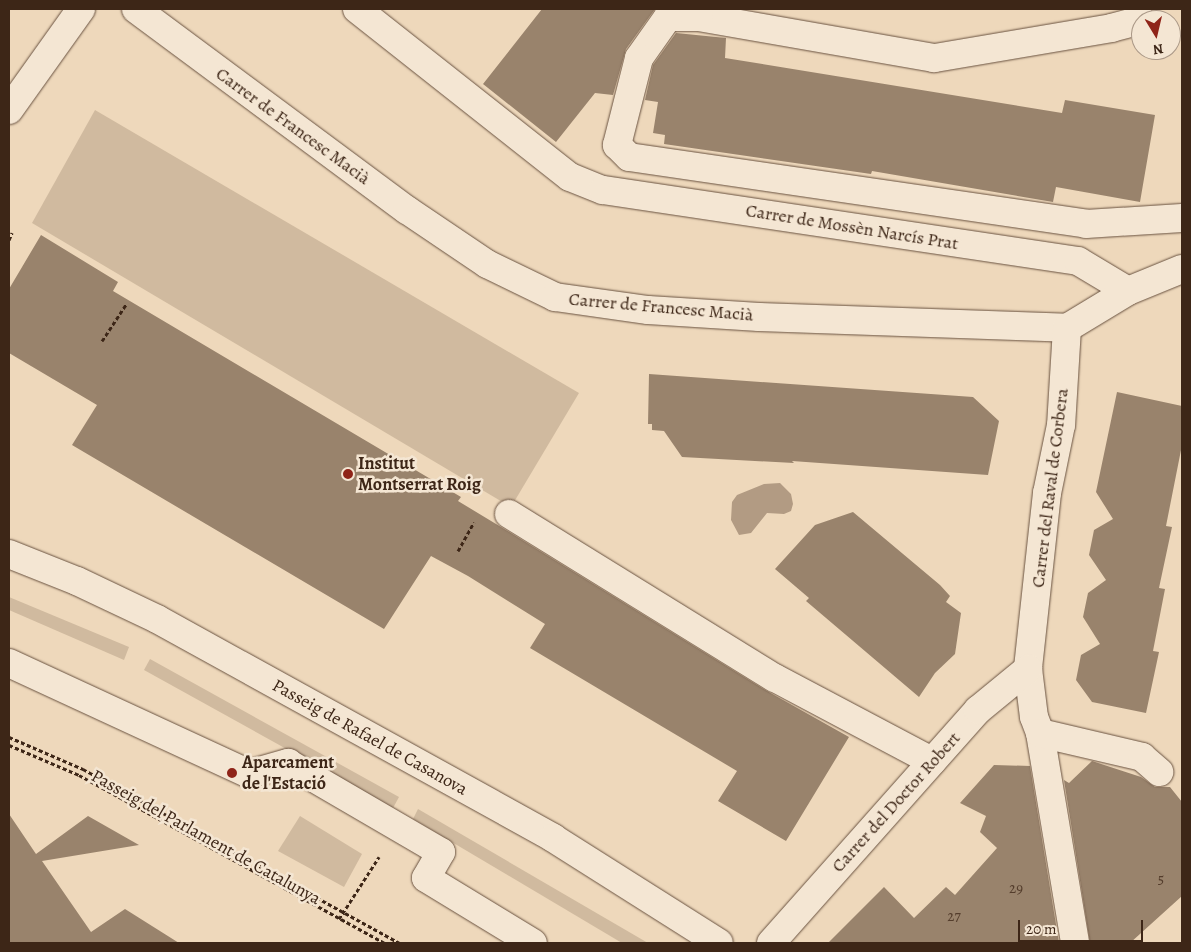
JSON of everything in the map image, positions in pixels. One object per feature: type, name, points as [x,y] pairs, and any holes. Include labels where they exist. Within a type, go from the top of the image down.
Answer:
[{"type":"street","points":[[9,110],[81,9]]},
{"type":"street","name":"Carrer de Francesc Macià","points":[[136,9],[407,210],[487,264],[556,297],[648,310],[750,316],[1067,328]]},
{"type":"street","name":"Carrer de Mossèn Narcís Prat","points":[[357,9],[570,177],[603,190],[1078,261],[1128,290]]},
{"type":"street","points":[[1131,23],[1112,28],[934,58],[699,16],[668,16],[639,58],[616,146],[629,157],[1086,224],[1182,218]]},
{"type":"street","points":[[1067,328],[1128,290],[1182,269]]},
{"type":"street","name":"Carrer del Raval de Corbera","points":[[1067,328],[1061,425],[1047,493],[1028,669],[1075,943]]},
{"type":"street","points":[[510,514],[775,678],[932,761]]},
{"type":"street","name":"Passeig de Rafael de Casanova","points":[[9,554],[78,581],[157,619],[554,838],[719,943]]},
{"type":"street","points":[[9,663],[249,774],[288,764],[441,852],[426,878],[533,943]]},
{"type":"street","name":"Carrer del Doctor Robert","points":[[771,943],[932,761],[988,701],[1028,669]]},
{"type":"street","points":[[988,701],[1014,704],[1037,725],[1142,757],[1158,772]]},
{"type":"path","points":[[9,240],[12,234]]},
{"type":"path","points":[[102,341],[127,303]]},
{"type":"path","points":[[458,551],[477,517]]},
{"type":"path","name":"Passeig del Parlament de Catalunya","points":[[9,738],[83,769],[400,943]]},
{"type":"path","points":[[9,745],[79,776],[384,943]]},
{"type":"path","points":[[339,919],[385,848]]},
{"type":"shaded area","points":[[95,110],[579,393],[511,507],[32,223]]},
{"type":"shaded area","points":[[780,483],[791,494],[793,504],[791,511],[784,514],[767,513],[751,533],[739,535],[731,520],[732,502],[737,495],[764,484]]},
{"type":"shaded area","points":[[9,597],[129,647],[124,660],[9,610]]},
{"type":"shaded area","points":[[150,659],[399,797],[393,808],[144,670]]},
{"type":"shaded area","points":[[418,809],[648,943],[622,943],[413,819]]},
{"type":"shaded area","points":[[300,816],[362,854],[344,887],[278,851]]},
{"type":"building","points":[[542,9],[655,9],[626,49],[613,95],[595,93],[556,142],[483,84]]},
{"type":"building","points":[[676,33],[726,38],[725,58],[1062,113],[1065,100],[1155,115],[1140,202],[1056,187],[1053,202],[872,171],[871,174],[664,144],[665,135],[653,133],[658,102],[645,100],[653,65]]},
{"type":"building","points":[[41,235],[118,282],[113,291],[461,497],[458,501],[767,691],[849,737],[786,841],[718,801],[737,771],[530,648],[545,624],[468,576],[431,556],[384,629],[72,445],[97,405],[9,353],[9,289]]},
{"type":"building","points":[[649,374],[973,397],[999,421],[988,475],[792,461],[794,463],[682,457],[664,431],[652,430],[652,424],[648,424]]},
{"type":"building","points":[[1117,392],[1182,406],[1182,445],[1166,526],[1172,527],[1159,588],[1165,589],[1153,651],[1159,652],[1146,713],[1092,702],[1076,680],[1081,655],[1100,644],[1083,617],[1088,593],[1106,580],[1089,555],[1094,530],[1113,519],[1096,492]]},
{"type":"building","points":[[853,512],[940,585],[950,596],[946,602],[961,613],[955,654],[935,673],[919,697],[806,601],[809,598],[775,569],[815,525]]},
{"type":"building","points":[[1092,761],[1141,777],[1155,787],[1170,787],[1182,802],[1182,896],[1130,943],[1090,943],[1064,780],[1069,783]]},
{"type":"building","points":[[994,765],[1030,766],[1059,943],[828,943],[884,887],[914,918],[946,887],[955,895],[997,848],[980,832],[986,816],[960,803]]},
{"type":"building","points":[[9,814],[36,854],[88,816],[139,845],[42,861],[91,932],[125,909],[179,943],[9,943]]},
{"type":"place","name":"Institut Montserrat Roig","points":[[348,474]]},
{"type":"place","name":"Aparcament de l'Estació","points":[[232,773]]}]
